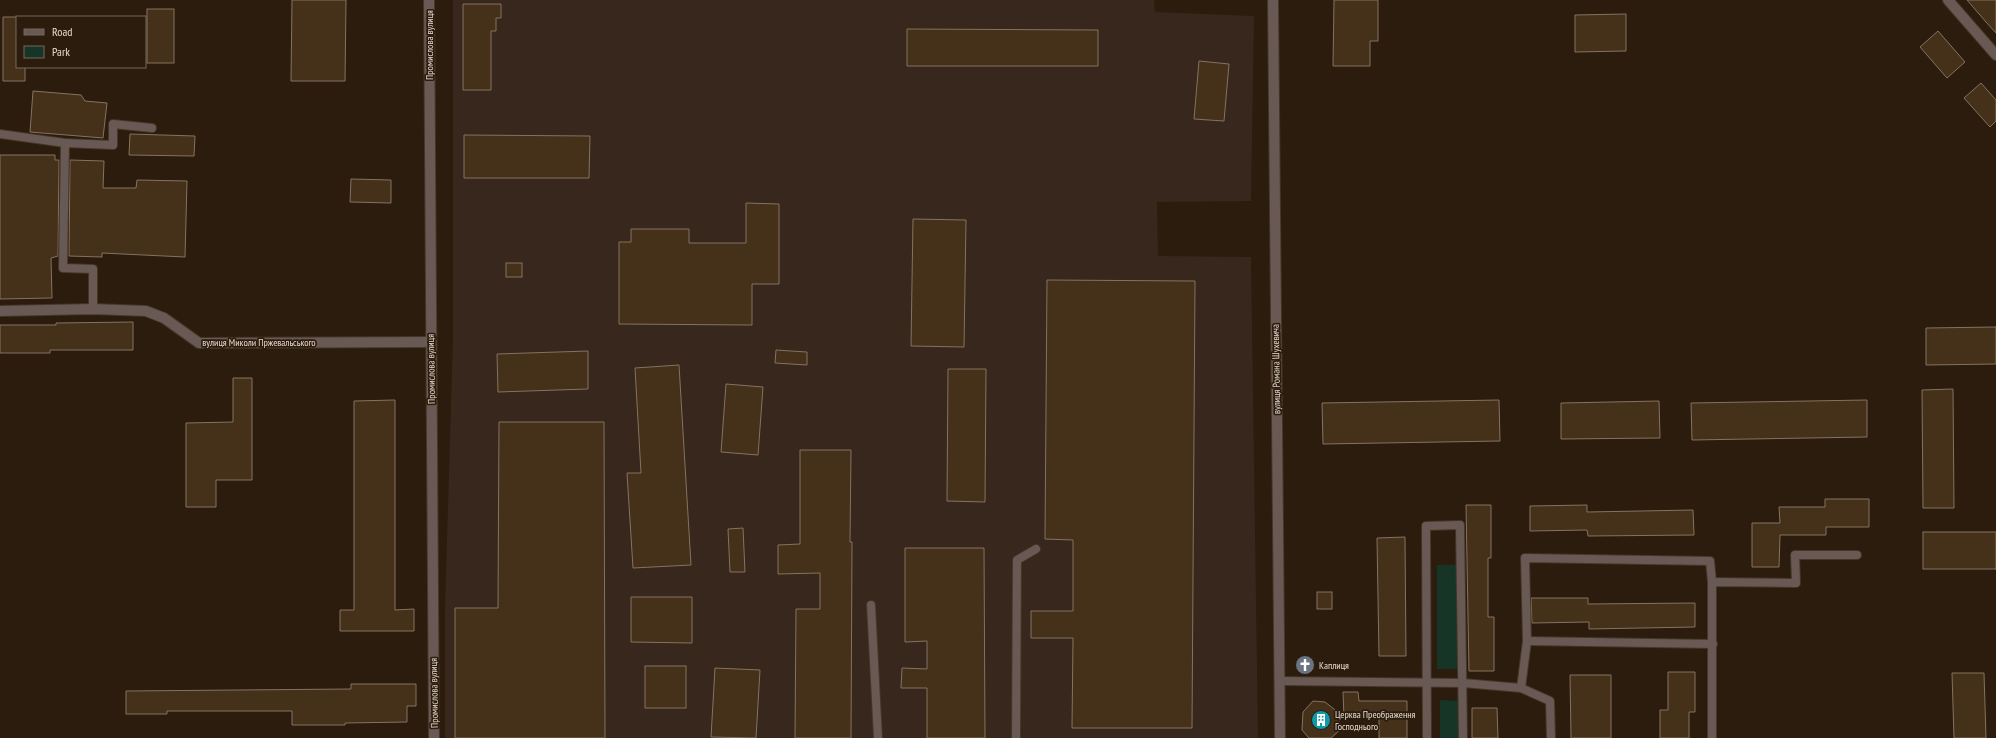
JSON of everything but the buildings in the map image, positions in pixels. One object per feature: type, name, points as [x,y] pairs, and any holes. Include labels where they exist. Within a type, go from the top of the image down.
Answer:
[{"type":"street","name":"Промислова вулиця","points":[[429,0],[430,342],[434,738]]},
{"type":"street","name":"вулиця Романа Шухевича","points":[[1273,0],[1280,738]]},
{"type":"street","points":[[1948,0],[1996,55]]},
{"type":"street","name":"вулиця Миколи Пржевальського","points":[[0,311],[92,309],[146,311],[164,318],[199,343],[430,342]]},
{"type":"lane","points":[[0,134],[65,143],[113,145],[113,124],[152,128]]},
{"type":"lane","points":[[65,143],[63,268],[93,269],[92,309]]},
{"type":"lane","points":[[1427,738],[1426,526],[1460,525],[1463,738]]},
{"type":"lane","points":[[1016,738],[1017,560],[1036,549]]},
{"type":"lane","points":[[1712,582],[1796,583],[1795,554],[1857,555]]},
{"type":"lane","points":[[1521,688],[1527,641],[1525,558],[1710,561],[1712,582],[1712,738]]},
{"type":"lane","points":[[871,606],[878,738]]},
{"type":"lane","points":[[1527,641],[1712,644]]},
{"type":"lane","points":[[1279,681],[1463,683],[1521,688],[1550,701],[1551,738]]},
{"type":"shaded area","points":[[453,0],[1154,0],[1155,12],[1254,16],[1251,201],[1157,202],[1158,256],[1251,257],[1258,738],[445,738],[445,608],[453,337]]},
{"type":"green space","points":[[1437,565],[1459,565],[1458,669],[1437,669]]},
{"type":"green space","points":[[1440,700],[1459,701],[1460,738],[1440,738]]},
{"type":"place","name":"Каплиця","points":[[1305,665]]},
{"type":"place","name":"Церква Преображення Господнього","points":[[1321,720]]}]
